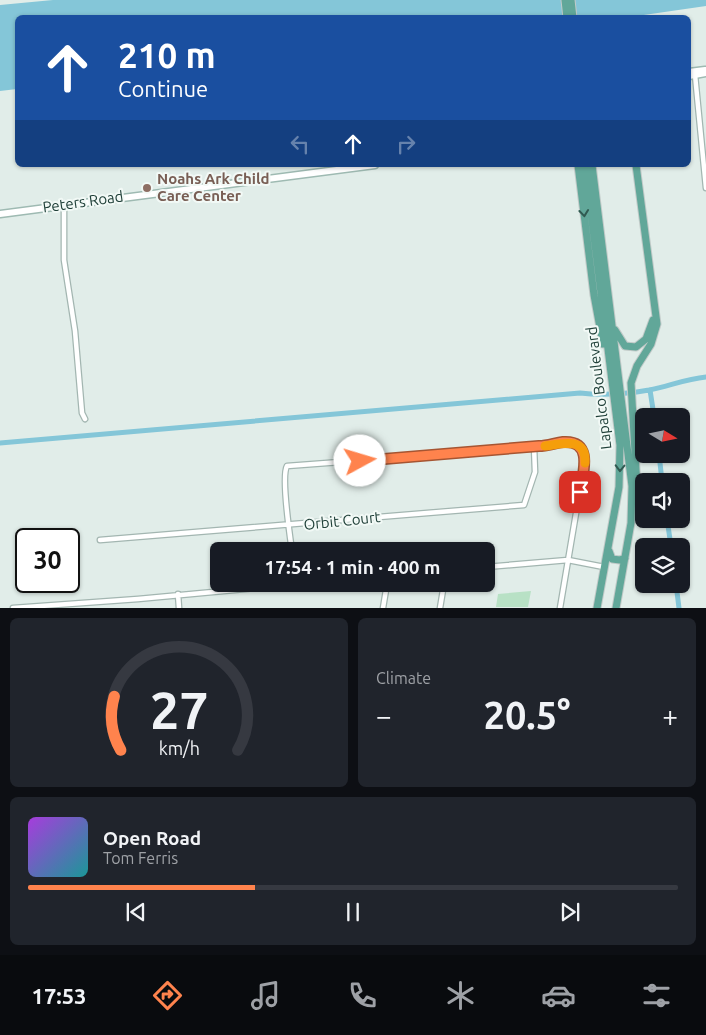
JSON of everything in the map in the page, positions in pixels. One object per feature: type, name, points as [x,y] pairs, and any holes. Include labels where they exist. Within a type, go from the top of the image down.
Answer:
[{"type":"main road","points":[[565,0],[567,15]]},
{"type":"main road","points":[[571,0],[573,15]]},
{"type":"main road","points":[[691,74],[706,72]]},
{"type":"main road","name":"Peters Road","points":[[0,214],[64,204],[359,167]]},
{"type":"main road","points":[[578,167],[595,306],[616,385]]},
{"type":"main road","name":"Lapalco Boulevard","points":[[586,167],[602,271],[618,402],[632,486],[629,534],[616,608]]},
{"type":"main road","name":"Lapalco Boulevard","points":[[592,167],[602,271],[612,322],[616,385]]},
{"type":"main road","points":[[629,534],[633,524],[636,494],[635,434],[631,383],[637,366],[653,340],[656,324],[636,167]]},
{"type":"main road","points":[[612,322],[622,344],[628,347],[636,347],[641,345],[648,335],[654,310]]},
{"type":"main road","name":"Lapalco Boulevard","points":[[597,608],[620,474],[618,402]]},
{"type":"main road","points":[[608,548],[612,560],[624,558]]},
{"type":"street","points":[[691,74],[703,135],[706,188]]},
{"type":"street","points":[[64,204],[64,260],[75,331],[82,413],[85,419]]},
{"type":"street","points":[[291,542],[284,470],[287,466],[536,446],[564,442],[576,444],[582,448],[586,456],[560,608]]},
{"type":"street","name":"Orbit Court","points":[[100,540],[289,526],[524,505],[535,472],[536,446]]},
{"type":"street","points":[[495,566],[568,560],[604,567]]},
{"type":"street","points":[[13,608],[210,591]]},
{"type":"street","points":[[383,608],[386,592]]},
{"type":"street","points":[[440,608],[443,592]]},
{"type":"street","points":[[178,594],[179,608]]},
{"type":"green space","points":[[531,591],[528,607],[496,607],[498,594]]},
{"type":"water","points":[[53,0],[706,0],[706,6],[644,15],[15,15],[15,89],[0,91],[0,5]]},
{"type":"waterway","points":[[0,443],[580,393],[623,393],[649,390],[706,377]]},
{"type":"waterway","points":[[650,390],[653,408]]},
{"type":"waterway","points":[[660,463],[661,473]]},
{"type":"waterway","points":[[668,528],[670,538]]},
{"type":"waterway","points":[[677,593],[679,608]]},
{"type":"slow traffic","points":[[545,446],[564,442],[576,444],[582,448],[586,456],[585,463]]},
{"type":"place","name":"Noahs Ark Child Care Center","points":[[147,188]]},
{"type":"route","points":[[360,461],[550,445],[564,442],[576,444],[582,448],[586,456],[580,492]]}]
